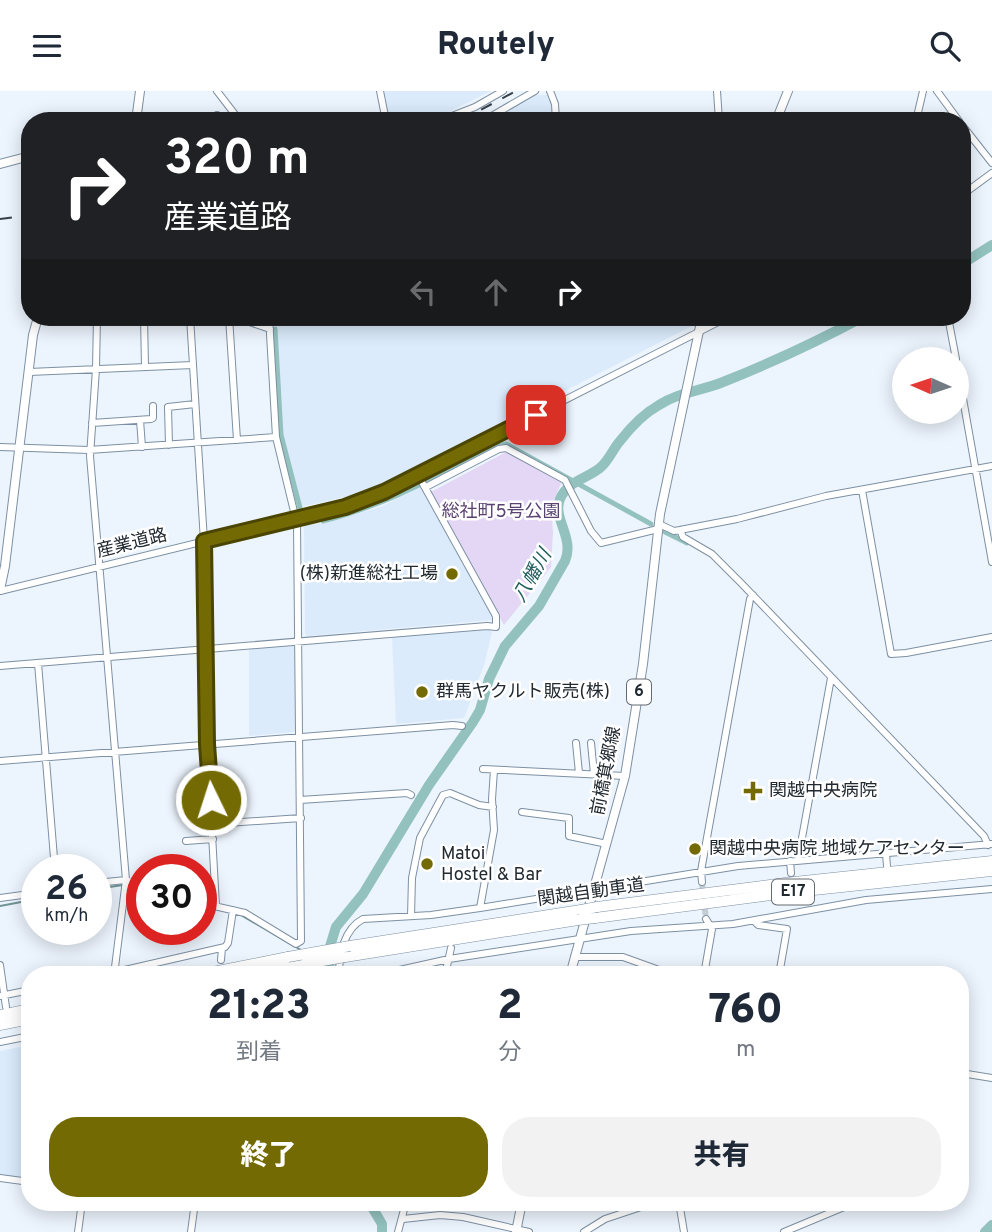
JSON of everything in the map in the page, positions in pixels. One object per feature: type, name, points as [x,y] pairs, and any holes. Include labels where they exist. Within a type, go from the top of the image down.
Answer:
[{"type":"highway","name":"関越自動車道","points":[[295,966],[596,912],[785,883],[992,861]]},
{"type":"highway","name":"関越自動車道","points":[[596,912],[992,871]]},
{"type":"highway","name":"関越自動車道","points":[[243,966],[350,946],[580,915]]},
{"type":"highway","points":[[3,1011],[21,1010]]},
{"type":"highway","points":[[2,1028],[21,1022]]},
{"type":"main road","points":[[137,112],[140,91]]},
{"type":"main road","points":[[780,112],[788,91]]},
{"type":"main road","points":[[0,164],[21,158]]},
{"type":"main road","points":[[0,591],[35,326]]},
{"type":"main road","name":"6","points":[[698,333],[700,326]]},
{"type":"main road","name":"前橋箕郷線","points":[[572,966],[625,776],[643,664],[658,526],[698,333]]},
{"type":"main road","points":[[516,1230],[520,1211]]},
{"type":"street","points":[[217,91],[233,112]]},
{"type":"street","points":[[380,91],[384,112]]},
{"type":"street","points":[[462,112],[503,91]]},
{"type":"street","points":[[499,112],[535,91]]},
{"type":"street","points":[[550,91],[555,112]]},
{"type":"street","points":[[717,91],[718,112]]},
{"type":"street","points":[[918,112],[923,91]]},
{"type":"street","points":[[937,91],[952,112]]},
{"type":"street","points":[[971,136],[992,163]]},
{"type":"street","points":[[971,188],[992,173]]},
{"type":"street","points":[[97,326],[89,450],[126,880],[116,966]]},
{"type":"street","points":[[144,326],[145,367]]},
{"type":"street","points":[[190,326],[204,541],[207,744],[214,854]]},
{"type":"street","points":[[232,326],[237,440]]},
{"type":"street","points":[[217,907],[245,913],[296,944],[302,941],[296,519],[276,437],[270,329],[260,326]]},
{"type":"street","name":"産業道路","points":[[0,591],[345,507],[384,492],[711,326]]},
{"type":"street","points":[[950,326],[954,347]]},
{"type":"street","points":[[29,372],[192,365]]},
{"type":"street","points":[[169,445],[168,407],[195,404]]},
{"type":"street","points":[[92,423],[153,418],[153,406]]},
{"type":"street","points":[[140,420],[142,447]]},
{"type":"street","points":[[968,424],[992,562]]},
{"type":"street","points":[[0,447],[89,450],[276,437]]},
{"type":"street","points":[[426,487],[504,448],[562,478],[591,531],[601,543],[658,526],[680,530],[737,519],[814,499],[992,466]]},
{"type":"street","points":[[0,666],[496,627],[496,616],[418,475]]},
{"type":"street","points":[[862,490],[891,654],[992,637]]},
{"type":"street","points":[[680,530],[683,537],[712,554],[753,595],[990,844]]},
{"type":"street","points":[[702,882],[701,871],[748,610],[753,595]]},
{"type":"street","points":[[37,663],[54,854]]},
{"type":"street","points":[[798,860],[831,678]]},
{"type":"street","points":[[0,761],[300,736],[462,726]]},
{"type":"street","points":[[576,743],[579,773]]},
{"type":"street","points":[[591,743],[594,774]]},
{"type":"street","points":[[483,769],[625,776]]},
{"type":"street","points":[[480,908],[494,834],[494,770]]},
{"type":"street","points":[[300,800],[407,793],[411,795]]},
{"type":"street","points":[[411,916],[411,879],[420,838],[443,795],[450,793],[479,805],[493,807]]},
{"type":"street","points":[[522,813],[569,818],[569,836],[607,844]]},
{"type":"street","points":[[212,824],[301,818]]},
{"type":"street","points":[[186,841],[213,839]]},
{"type":"street","points":[[340,966],[341,951],[359,921],[377,916],[459,911],[701,871],[990,844]]},
{"type":"street","points":[[886,854],[887,866]]},
{"type":"street","points":[[790,861],[791,873]]},
{"type":"street","points":[[112,881],[126,880]]},
{"type":"street","points":[[890,888],[891,897]]},
{"type":"street","points":[[418,966],[631,931],[754,921],[891,897],[992,889]]},
{"type":"street","points":[[0,898],[21,895]]},
{"type":"street","points":[[794,904],[796,914]]},
{"type":"street","points":[[145,966],[222,948],[228,943],[233,910]]},
{"type":"street","points":[[458,920],[459,911]]},
{"type":"street","points":[[706,919],[712,929],[706,966]]},
{"type":"street","points":[[754,921],[758,925],[787,929],[781,966]]},
{"type":"street","points":[[221,960],[222,948]]},
{"type":"street","points":[[447,966],[451,948]]},
{"type":"street","points":[[574,957],[623,957],[648,966]]},
{"type":"street","points":[[0,965],[3,1011]]},
{"type":"street","points":[[3,996],[21,992]]},
{"type":"street","points":[[2,1028],[2,1042],[21,1038]]},
{"type":"street","points":[[969,1074],[992,1077]]},
{"type":"street","points":[[0,1178],[21,1181]]},
{"type":"street","points":[[78,1232],[81,1211]]},
{"type":"street","points":[[191,1232],[194,1211]]},
{"type":"street","points":[[398,1232],[404,1211]]},
{"type":"street","points":[[584,1232],[606,1219],[628,1211]]},
{"type":"street","points":[[680,1211],[684,1232]]},
{"type":"street","points":[[784,1232],[834,1211]]},
{"type":"street","points":[[403,1219],[440,1215],[463,1217],[529,1232]]},
{"type":"shaded area","points":[[384,91],[491,91],[448,112],[388,112]]},
{"type":"shaded area","points":[[534,95],[547,95],[552,104],[552,112],[504,112]]},
{"type":"shaded area","points":[[276,326],[691,326],[361,493],[301,507],[283,436]]},
{"type":"shaded area","name":"(株)新進総社工場","points":[[423,485],[494,618],[307,636],[304,525],[324,523],[383,506]]},
{"type":"shaded area","name":"群馬ヤクルト販売(株)","points":[[489,629],[492,632],[484,665],[464,718],[396,724],[392,637]]},
{"type":"shaded area","points":[[295,646],[297,729],[294,732],[249,736],[249,647]]},
{"type":"shaded area","points":[[21,1047],[21,1179],[0,1176],[0,1051]]},
{"type":"green space","name":"総社町5号公園","points":[[508,451],[562,481],[551,507],[551,567],[504,625],[431,492]]},
{"type":"waterway","name":"八幡川","points":[[971,258],[992,245]]},
{"type":"waterway","name":"八幡川","points":[[329,966],[328,953],[336,927],[363,894],[429,785],[473,722],[505,646],[539,606],[565,561],[566,536],[558,506],[563,493],[601,467],[628,431],[659,405],[674,397],[715,385],[759,367],[845,326]]},
{"type":"waterway","points":[[275,329],[281,435],[300,508]]},
{"type":"waterway","points":[[323,521],[391,498],[506,444],[651,524]]},
{"type":"waterway","points":[[665,532],[687,543]]},
{"type":"waterway","points":[[112,887],[123,885]]},
{"type":"waterway","points":[[0,906],[21,902]]},
{"type":"waterway","points":[[239,914],[301,950]]},
{"type":"waterway","name":"八幡川","points":[[374,1211],[382,1224],[382,1232]]},
{"type":"waterway","points":[[985,1232],[992,1225]]},
{"type":"tunnel","points":[[791,873],[794,904]]},
{"type":"tunnel","points":[[702,882],[706,919]]},
{"type":"railway","points":[[477,112],[516,91]]},
{"type":"railway","points":[[0,219],[21,216]]},
{"type":"place","name":"(株)新進総社工場","points":[[452,574]]},
{"type":"place","name":"群馬ヤクルト販売(株)","points":[[422,692]]},
{"type":"place","name":"関越中央病院","points":[[753,791]]},
{"type":"place","name":"関越中央病院 地域ケアセンター","points":[[695,849]]},
{"type":"place","name":"Matoi Hostel & Bar","points":[[427,864]]},
{"type":"route","points":[[211,800],[207,744],[204,541],[345,507],[384,492],[536,415]]}]
